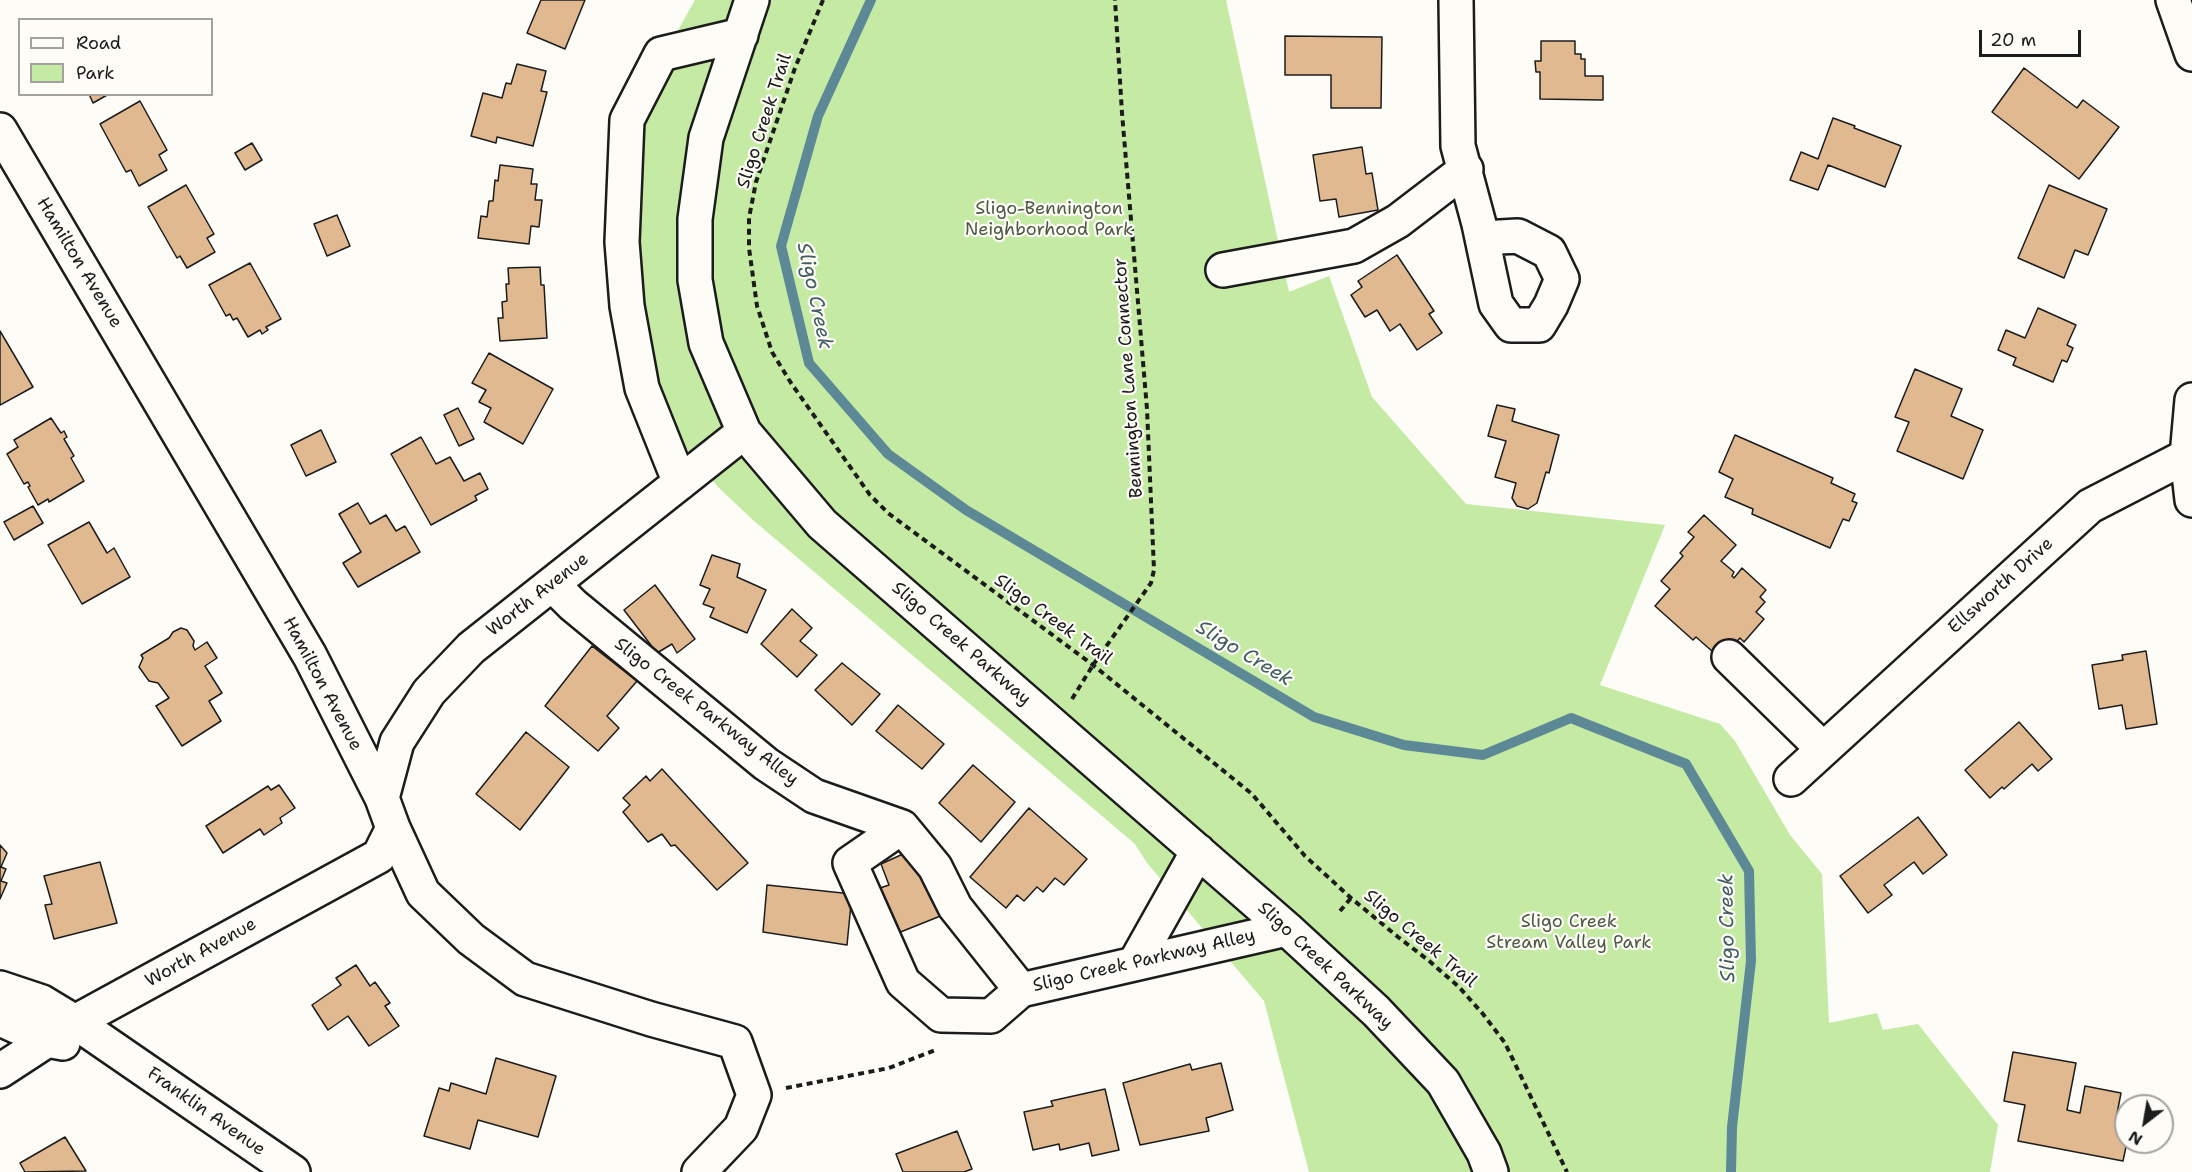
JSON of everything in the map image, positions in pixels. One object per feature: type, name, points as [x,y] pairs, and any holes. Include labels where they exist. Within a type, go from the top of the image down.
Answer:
[{"type":"street","name":"Sligo Creek Parkway","points":[[752,0],[706,138],[695,219],[695,280],[706,343],[744,432],[822,524],[1287,928],[1376,1011],[1443,1082],[1484,1153],[1491,1172]]},
{"type":"street","points":[[1456,0],[1458,146],[1482,238]]},
{"type":"street","points":[[2173,0],[2192,54]]},
{"type":"street","points":[[680,483],[642,388],[627,306],[622,242],[627,120],[661,54],[741,35]]},
{"type":"street","name":"Hamilton Avenue","points":[[0,130],[310,656],[382,798],[423,893],[471,939],[525,979],[651,1019],[735,1042],[754,1095]]},
{"type":"street","points":[[1223,270],[1354,246],[1398,221],[1466,170]]},
{"type":"street","points":[[2192,400],[2187,456],[2192,500]]},
{"type":"street","name":"Worth Avenue","points":[[382,798],[397,742],[429,692],[471,648],[744,432]]},
{"type":"street","name":"Ellsworth Drive","points":[[1791,779],[2090,506],[2187,456]]},
{"type":"street","name":"Sligo Creek Parkway Alley","points":[[552,584],[573,605],[766,764],[814,796],[902,827],[935,867],[955,907],[1021,990],[1287,928]]},
{"type":"street","points":[[1729,657],[1823,749]]},
{"type":"street","points":[[902,827],[850,863],[903,982],[941,1015],[991,1016],[1021,990]]},
{"type":"street","name":"Worth Avenue","points":[[0,1071],[75,1022],[379,856],[393,828]]},
{"type":"street","points":[[1135,963],[1198,851]]},
{"type":"street","name":"Franklin Avenue","points":[[0,988],[42,1002],[75,1022],[293,1172]]},
{"type":"street","name":"Franklin Avenue","points":[[0,1019],[47,1040],[119,1052]]},
{"type":"street","points":[[699,1172],[741,1128],[754,1095]]},
{"type":"path","name":"Sligo Creek Trail","points":[[823,0],[795,68],[759,171],[749,218],[752,274],[766,339],[791,383],[870,495],[888,513],[1093,665],[1252,794],[1305,856],[1398,938],[1459,987],[1505,1043],[1568,1172]]},
{"type":"path","name":"Bennington Lane Connector","points":[[1093,665],[1151,583],[1154,570],[1148,409],[1122,113],[1115,0]]},
{"type":"path","points":[[1340,911],[1352,898]]},
{"type":"path","points":[[754,1095],[889,1068],[940,1049]]},
{"type":"green space","name":"Sligo Creek Stream Valley Park","points":[[695,0],[1226,0],[1289,292],[1329,276],[1372,397],[1466,504],[1665,525],[1600,685],[1720,724],[1735,741],[1790,835],[1822,874],[1829,1023],[1877,1013],[1883,1030],[1918,1024],[1998,1125],[1990,1172],[1309,1172],[1264,1001],[1147,863],[1135,844],[753,520],[718,487],[682,443],[651,395],[623,189],[642,116],[669,46]]},
{"type":"building","points":[[541,0],[585,0],[565,49],[527,33]]},
{"type":"building","points":[[1285,36],[1382,37],[1381,108],[1331,108],[1331,75],[1285,75]]},
{"type":"building","points":[[1541,41],[1575,41],[1575,54],[1581,54],[1581,59],[1585,59],[1585,76],[1603,76],[1603,100],[1540,99],[1540,72],[1536,72],[1535,61],[1541,61]]},
{"type":"building","points":[[517,64],[546,71],[541,91],[547,92],[533,146],[497,137],[496,143],[471,136],[483,93],[502,98],[506,83],[511,84]]},
{"type":"building","points":[[2024,68],[2077,108],[2083,100],[2119,127],[2079,179],[1992,112]]},
{"type":"building","points":[[90,96],[105,96],[93,103]]},
{"type":"building","points":[[140,101],[167,150],[159,155],[167,170],[139,186],[131,170],[126,172],[100,124]]},
{"type":"building","points":[[1833,118],[1901,146],[1885,187],[1828,165],[1818,190],[1790,180],[1801,152],[1818,159]]},
{"type":"building","points":[[252,143],[262,160],[245,170],[235,153]]},
{"type":"building","points":[[1362,147],[1366,174],[1372,173],[1378,210],[1339,217],[1336,199],[1320,201],[1313,155]]},
{"type":"building","points":[[500,165],[533,169],[531,184],[537,184],[535,200],[542,200],[539,227],[531,226],[529,244],[478,238],[481,216],[487,217],[489,201],[493,201],[495,180],[498,181]]},
{"type":"building","points":[[186,185],[214,234],[207,238],[215,252],[187,268],[180,256],[177,258],[148,207]]},
{"type":"building","points":[[2049,185],[2107,209],[2088,255],[2075,250],[2064,278],[2018,258]]},
{"type":"building","points":[[337,215],[350,246],[327,256],[314,224]]},
{"type":"building","points":[[1397,255],[1434,311],[1429,314],[1442,333],[1417,350],[1400,324],[1390,331],[1377,310],[1365,317],[1351,295],[1362,287],[1358,281]]},
{"type":"building","points":[[250,263],[281,319],[266,327],[268,330],[262,334],[260,330],[248,337],[237,318],[233,320],[230,314],[226,316],[209,285]]},
{"type":"building","points":[[540,267],[541,285],[544,285],[547,338],[500,341],[498,318],[503,318],[502,302],[507,301],[508,268]]},
{"type":"building","points":[[2038,308],[2076,325],[2067,345],[2073,348],[2067,362],[2062,360],[2053,382],[2013,365],[2016,358],[1998,350],[2006,330],[2025,338]]},
{"type":"building","points":[[0,331],[33,387],[0,405]]},
{"type":"building","points":[[489,353],[553,389],[523,444],[484,422],[491,408],[479,402],[486,390],[472,383]]},
{"type":"building","points":[[1915,369],[1962,389],[1951,416],[1983,430],[1963,479],[1897,451],[1909,422],[1895,417]]},
{"type":"building","points":[[1497,405],[1515,409],[1512,421],[1559,435],[1549,473],[1546,472],[1537,503],[1528,509],[1517,506],[1512,498],[1516,483],[1495,477],[1506,441],[1488,436]]},
{"type":"building","points":[[458,408],[474,439],[459,446],[444,415]]},
{"type":"building","points":[[51,418],[61,433],[64,431],[67,437],[64,439],[74,456],[71,458],[84,481],[49,502],[48,499],[38,505],[28,487],[30,486],[28,482],[24,484],[7,454],[18,447],[14,440]]},
{"type":"building","points":[[321,430],[336,462],[306,476],[291,445]]},
{"type":"building","points":[[1735,435],[1833,478],[1831,483],[1855,494],[1852,501],[1857,503],[1849,521],[1843,519],[1830,548],[1752,514],[1753,509],[1725,497],[1733,479],[1719,472]]},
{"type":"building","points":[[421,437],[436,464],[450,457],[464,481],[480,473],[488,489],[475,496],[477,500],[431,525],[391,454]]},
{"type":"building","points":[[358,503],[370,524],[386,515],[396,531],[405,526],[420,552],[358,587],[343,563],[361,552],[339,514]]},
{"type":"building","points":[[33,506],[43,523],[14,540],[4,522]]},
{"type":"building","points":[[1704,515],[1736,545],[1721,561],[1734,572],[1732,576],[1734,578],[1742,568],[1766,590],[1760,597],[1765,602],[1756,612],[1764,619],[1744,642],[1740,638],[1721,659],[1696,637],[1693,640],[1655,606],[1670,589],[1661,581],[1683,556],[1680,553],[1694,537],[1688,532]]},
{"type":"building","points":[[89,522],[107,553],[114,548],[130,577],[82,604],[48,545]]},
{"type":"building","points":[[712,555],[740,564],[737,577],[766,590],[747,633],[710,617],[714,608],[703,604],[710,589],[700,585]]},
{"type":"building","points":[[655,585],[695,639],[677,653],[672,644],[657,653],[624,610]]},
{"type":"building","points":[[792,609],[812,628],[800,641],[817,655],[797,677],[761,644]]},
{"type":"building","points":[[181,628],[187,630],[194,641],[195,650],[207,642],[217,658],[205,666],[222,693],[209,701],[221,721],[182,746],[156,706],[169,698],[158,683],[149,681],[139,667],[143,658],[141,655]]},
{"type":"building","points":[[592,646],[637,681],[607,716],[619,728],[598,751],[545,706]]},
{"type":"building","points":[[2146,651],[2157,724],[2126,729],[2122,705],[2099,709],[2092,665],[2123,660],[2122,655]]},
{"type":"building","points":[[842,663],[880,694],[852,725],[815,690]]},
{"type":"building","points":[[898,705],[944,744],[922,769],[876,731]]},
{"type":"building","points":[[2019,722],[2052,759],[2038,771],[2032,764],[2004,789],[2002,787],[1990,798],[1965,770]]},
{"type":"building","points":[[526,732],[569,767],[520,830],[476,794]]},
{"type":"building","points":[[973,765],[1015,802],[981,842],[939,803]]},
{"type":"building","points":[[662,769],[748,863],[717,890],[675,845],[671,846],[662,834],[648,842],[623,812],[630,805],[623,798],[646,776],[650,781]]},
{"type":"building","points":[[279,785],[295,808],[280,818],[282,823],[264,835],[260,829],[223,853],[206,826],[268,786],[271,790]]},
{"type":"building","points":[[1029,808],[1087,859],[1064,885],[1055,878],[1043,892],[1037,887],[1024,901],[1017,895],[1006,908],[970,877]]},
{"type":"building","points":[[1918,817],[1947,855],[1923,874],[1914,862],[1884,885],[1892,895],[1868,913],[1840,876]]},
{"type":"building","points":[[0,845],[7,853],[1,867],[6,869],[1,881],[7,883],[0,899]]},
{"type":"building","points":[[914,849],[943,915],[893,935],[874,890],[889,885],[881,864]]},
{"type":"building","points":[[100,862],[117,923],[54,939],[45,905],[52,904],[44,876]]},
{"type":"building","points":[[767,885],[852,894],[847,945],[763,932]]},
{"type":"building","points":[[356,965],[370,986],[375,982],[390,1003],[385,1006],[399,1026],[369,1046],[348,1016],[328,1030],[312,1005],[341,985],[336,978]]},
{"type":"building","points":[[2013,1052],[2076,1063],[2067,1110],[2080,1113],[2085,1086],[2121,1093],[2114,1094],[2114,1154],[2124,1154],[2123,1161],[2018,1141],[2025,1105],[2004,1101]]},
{"type":"building","points":[[496,1058],[556,1076],[538,1137],[478,1120],[470,1149],[424,1136],[439,1088],[449,1091],[451,1083],[486,1094]]},
{"type":"building","points":[[1221,1063],[1233,1110],[1206,1118],[1209,1131],[1140,1145],[1123,1083],[1190,1064],[1192,1070]]},
{"type":"building","points":[[1105,1089],[1119,1150],[1092,1156],[1089,1143],[1060,1150],[1059,1144],[1033,1150],[1024,1112],[1053,1106],[1051,1101]]},
{"type":"building","points":[[957,1131],[972,1169],[964,1172],[903,1172],[896,1154]]},
{"type":"building","points":[[65,1137],[86,1171],[25,1172],[20,1163]]},
{"type":"waterway","name":"Sligo Creek","points":[[871,0],[818,116],[781,246],[809,363],[888,454],[966,510],[1314,717],[1404,745],[1483,755],[1571,718],[1686,764],[1749,871],[1751,961],[1732,1127],[1731,1172]]},
{"type":"park label","name":"Sligo-Bennington Neighborhood Park","points":[[1049,219]]}]
